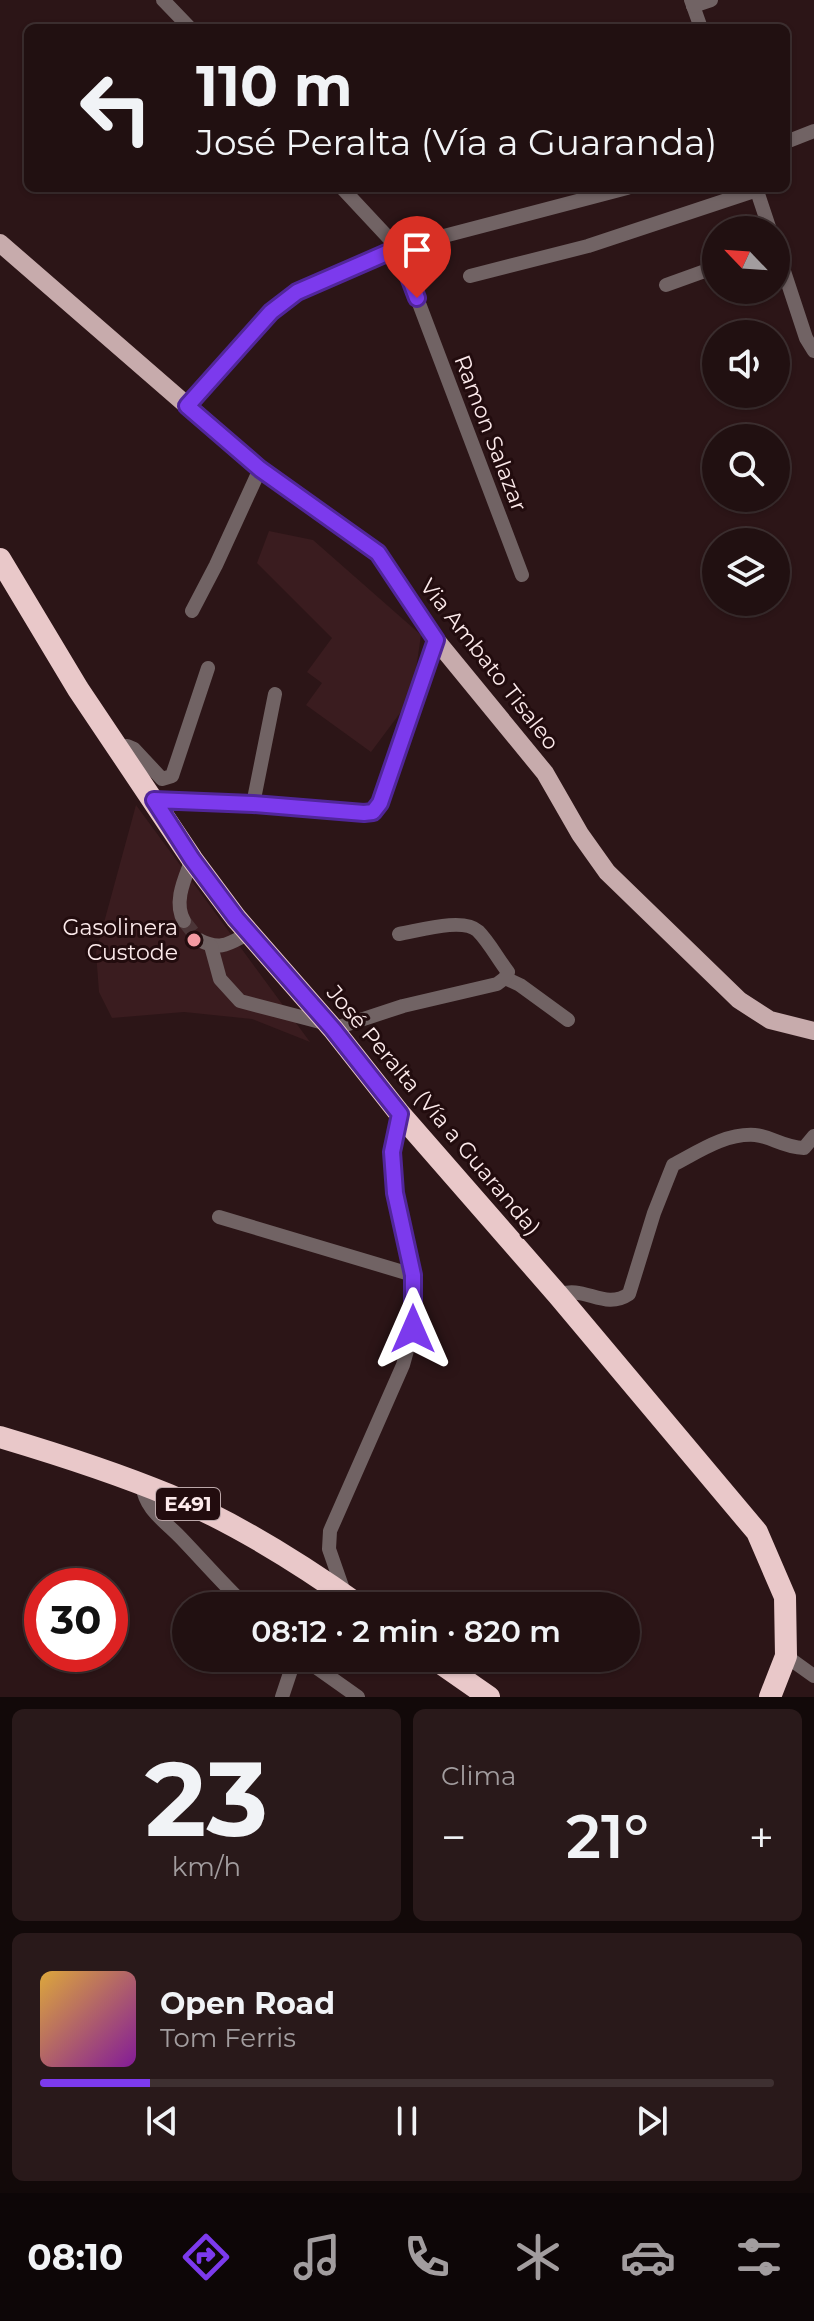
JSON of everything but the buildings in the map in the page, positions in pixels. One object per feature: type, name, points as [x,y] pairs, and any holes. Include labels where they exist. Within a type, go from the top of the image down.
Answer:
[{"type":"highway","name":"José Peralta (Vía a Guaranda)","points":[[0,559],[78,689],[120,747],[192,859],[249,933],[757,1532],[785,1597],[786,1656],[770,1697]]},
{"type":"highway","name":"E491","points":[[0,1437],[79,1461],[142,1485],[244,1532],[339,1592]]},
{"type":"highway","points":[[453,1672],[489,1697]]},
{"type":"main road","name":"Via Ambato Tisaleo","points":[[0,243],[260,469],[378,553],[436,640],[545,773],[580,834],[607,872],[739,1000],[770,1020],[814,1031]]},
{"type":"street","points":[[163,0],[186,24]]},
{"type":"street","points":[[700,24],[692,3],[711,0]]},
{"type":"street","points":[[790,140],[814,131]]},
{"type":"street","name":"Ramon Salazar","points":[[346,192],[398,248],[522,575]]},
{"type":"street","points":[[187,406],[271,312],[297,292],[398,248],[612,192]]},
{"type":"street","points":[[470,276],[588,246],[747,192]]},
{"type":"street","points":[[757,192],[765,216]]},
{"type":"street","points":[[666,285],[702,272]]},
{"type":"street","points":[[790,289],[806,338],[814,351]]},
{"type":"street","points":[[192,611],[260,469]]},
{"type":"street","points":[[154,800],[373,812],[380,803],[436,640]]},
{"type":"street","points":[[120,747],[134,749],[162,779],[172,776],[208,668]]},
{"type":"street","points":[[253,804],[275,694]]},
{"type":"street","points":[[184,921],[180,915],[180,900],[192,859]]},
{"type":"street","points":[[249,933],[225,946],[205,943],[220,979],[240,1001],[331,1026],[497,984],[508,972],[478,930],[469,926],[459,924],[399,934]]},
{"type":"street","points":[[505,978],[520,985],[568,1020]]},
{"type":"street","points":[[349,1592],[329,1549],[330,1531],[403,1365],[413,1329],[413,1275],[395,1193],[392,1152],[400,1114]]},
{"type":"street","points":[[558,1295],[569,1290],[611,1300],[622,1299],[629,1294],[654,1213],[673,1165],[727,1137],[757,1135],[787,1148],[804,1148],[814,1136]]},
{"type":"street","points":[[219,1217],[413,1275]]},
{"type":"street","points":[[142,1485],[144,1499],[158,1518],[180,1536],[231,1592]]},
{"type":"street","points":[[786,1656],[814,1676]]},
{"type":"street","points":[[282,1697],[290,1672]]},
{"type":"street","points":[[323,1672],[358,1697]]},
{"type":"shaded area","points":[[269,531],[313,540],[421,635],[412,697],[371,752],[306,705],[322,683],[307,672],[332,638],[257,563]]},
{"type":"shaded area","points":[[136,805],[310,1042],[252,1019],[184,1012],[112,1018],[99,992],[96,952]]},
{"type":"tunnel","points":[[184,921],[199,940]]},
{"type":"place","name":"Gasolinera Custode","points":[[194,940]]},
{"type":"route","points":[[413,1329],[413,1275],[395,1193],[392,1152],[400,1114],[333,1029],[236,918],[192,859],[154,800],[364,813],[373,812],[380,803],[436,640],[378,553],[260,469],[187,406],[271,312],[297,292],[398,248],[417,298]]}]
